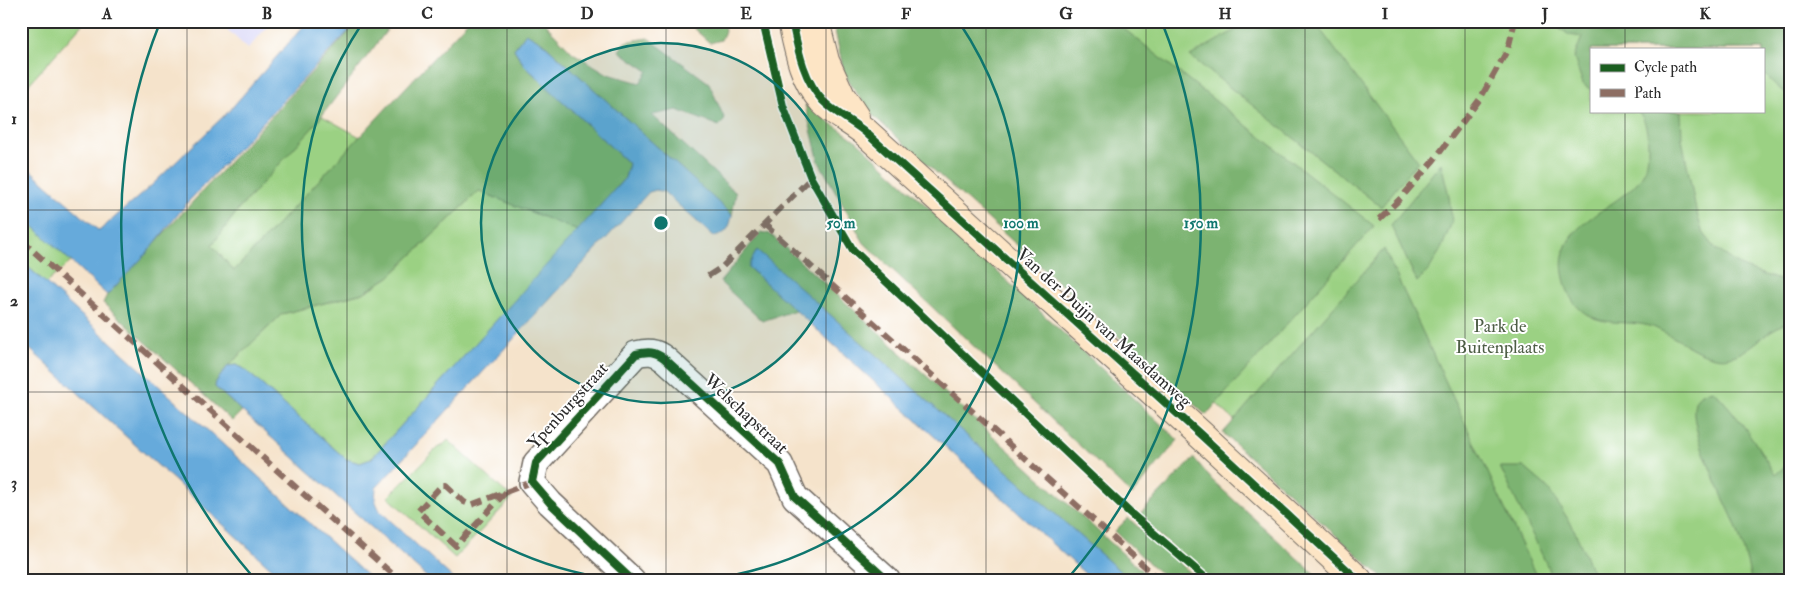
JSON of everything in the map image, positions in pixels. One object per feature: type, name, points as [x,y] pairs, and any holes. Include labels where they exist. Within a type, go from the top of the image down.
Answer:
[{"type":"street","name":"Van der Duijn van Maasdamweg","points":[[792,21],[804,69],[823,101],[864,131],[1201,435],[1358,580]]},
{"type":"street","name":"Van der Duijn van Maasdamweg","points":[[816,21],[825,61],[841,96],[864,131]]},
{"type":"street","name":"Welschapstraat","points":[[636,354],[648,351],[659,354],[665,359],[780,464],[794,497],[887,580]]},
{"type":"street","name":"Ypenburgstraat","points":[[632,580],[550,503],[532,482],[536,464],[636,354]]},
{"type":"shaded area","points":[[218,21],[272,21],[248,49]]},
{"type":"green space","points":[[21,21],[85,21],[21,93]]},
{"type":"green space","points":[[359,21],[394,21],[314,126],[238,210],[212,245],[234,271],[468,21],[542,21],[573,53],[608,74],[640,83],[648,71],[619,51],[625,42],[648,38],[709,83],[725,120],[719,126],[677,110],[652,115],[736,193],[732,215],[543,43],[514,49],[524,65],[629,164],[625,178],[578,231],[479,191],[389,277],[363,293],[282,314],[228,366],[216,382],[215,387],[242,411],[232,421],[103,303],[107,295]]},
{"type":"green space","points":[[679,21],[723,21],[725,31],[721,40],[710,43],[692,27]]},
{"type":"green space","points":[[833,21],[1114,21],[1374,226],[1206,415],[869,112],[844,73]]},
{"type":"green space","name":"Park de Buitenplaats","points":[[850,21],[1791,21],[1791,580],[1405,580],[860,70]]},
{"type":"green space","points":[[1251,21],[1314,21],[1418,161],[1381,207],[1190,56]]},
{"type":"green space","points":[[1551,21],[1772,21],[1791,31],[1791,94],[1781,90],[1764,74],[1764,48],[1590,48],[1590,89],[1583,84],[1574,58],[1582,37],[1569,35]]},
{"type":"green space","points":[[805,105],[858,142],[1178,440],[1132,495],[864,243],[819,162]]},
{"type":"green space","points":[[1639,112],[1681,112],[1682,139],[1696,210],[1702,231],[1716,249],[1744,268],[1791,284],[1791,320],[1773,330],[1746,350],[1735,355],[1723,358],[1710,356],[1653,327],[1643,324],[1612,322],[1593,317],[1575,304],[1569,293],[1563,273],[1563,256],[1568,242],[1589,219],[1629,190],[1645,171],[1648,143]]},
{"type":"green space","points":[[322,116],[360,137],[234,271],[212,245],[238,210]]},
{"type":"green space","points":[[1441,163],[1449,196],[1452,222],[1442,247],[1429,270],[1417,282],[1391,225]]},
{"type":"green space","points":[[479,191],[578,231],[371,459],[360,463],[346,459],[243,368],[236,365],[228,366],[282,314],[363,293],[389,277]]},
{"type":"green space","points":[[21,215],[72,261],[46,283],[21,261]]},
{"type":"green space","points":[[761,232],[770,234],[1152,580],[1130,580],[749,268],[796,310],[762,321],[720,282]]},
{"type":"green space","points":[[1384,249],[1538,580],[1385,580],[1223,433]]},
{"type":"green space","points":[[1713,390],[1747,430],[1775,475],[1791,461],[1791,580],[1751,580],[1737,528],[1707,462],[1696,428],[1694,413],[1696,399],[1700,395]]},
{"type":"green space","points":[[448,440],[512,498],[455,558],[388,497],[437,448]]},
{"type":"green space","points":[[1194,458],[1212,480],[1321,580],[1208,580],[1146,523],[1140,514]]},
{"type":"green space","points":[[1500,467],[1524,467],[1546,486],[1572,525],[1596,580],[1554,580]]},
{"type":"green space","points":[[1128,518],[1199,580],[1167,580],[1115,531]]},
{"type":"water","points":[[308,21],[358,21],[188,202],[146,254],[107,295],[21,215],[21,162],[99,231],[152,185],[228,112]]},
{"type":"water","points":[[526,33],[543,43],[732,215],[727,229],[722,234],[714,237],[664,192],[656,190],[649,192],[376,488],[375,500],[380,511],[455,580],[430,580],[215,387],[216,382],[228,366],[236,365],[243,368],[346,459],[360,463],[371,459],[625,178],[629,164],[524,65],[514,49]]},
{"type":"water","points":[[757,250],[1130,580],[1092,580],[748,267]]},
{"type":"water","points":[[21,261],[372,580],[284,580],[21,341]]},
{"type":"marked path","points":[[1379,219],[1401,198],[1434,160],[1480,99],[1508,49],[1515,21]]},
{"type":"marked path","points":[[708,276],[722,267],[811,178]]},
{"type":"marked path","points":[[764,224],[1160,580]]},
{"type":"marked path","points":[[21,240],[399,580]]},
{"type":"marked path","points":[[506,492],[456,546],[418,511],[442,485],[446,485],[464,502],[471,505],[532,482]]},
{"type":"cycle path","points":[[763,21],[783,106],[811,178],[853,250],[1129,512],[1208,580]]},
{"type":"cycle path","points":[[792,21],[799,53],[806,73],[823,101],[864,131],[1201,435],[1358,580]]},
{"type":"cycle path","points":[[632,580],[550,503],[532,482],[536,463],[636,354],[648,352],[658,354],[665,359],[780,464],[795,497],[887,580]]}]
